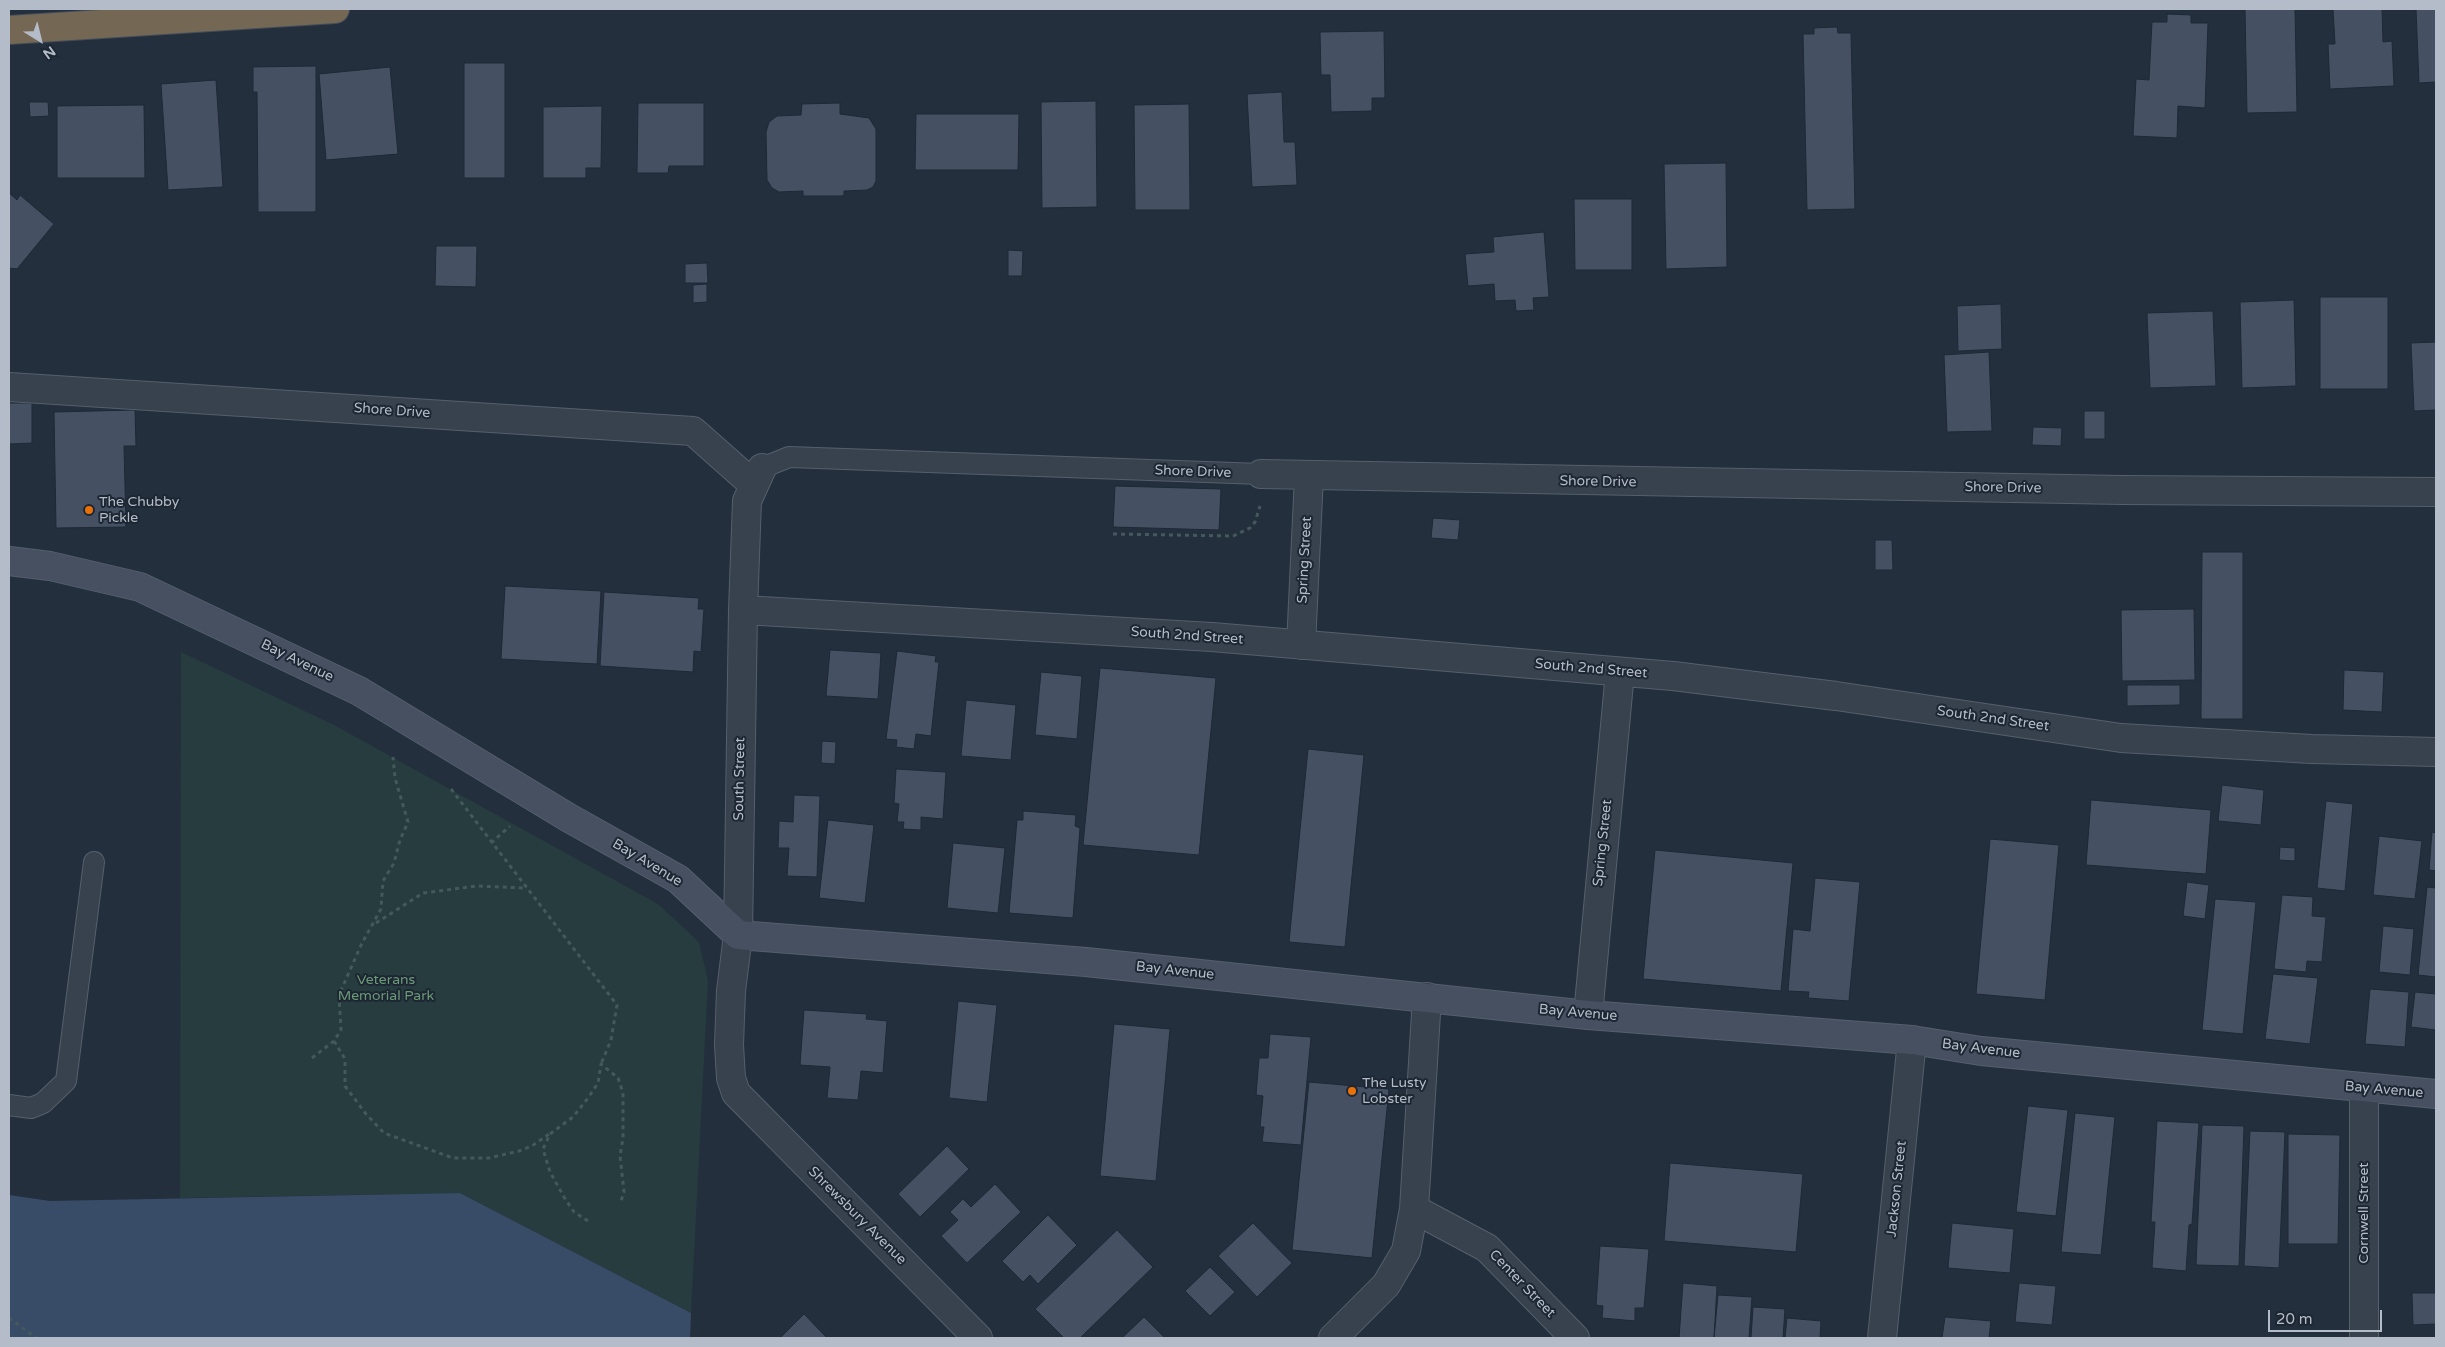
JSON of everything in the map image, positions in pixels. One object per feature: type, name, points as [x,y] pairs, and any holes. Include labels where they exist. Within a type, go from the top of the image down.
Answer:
[{"type":"highway","points":[[9,30],[335,9]]},
{"type":"street","name":"Shore Drive","points":[[9,387],[693,431],[758,476]]},
{"type":"street","name":"South Street","points":[[736,1093],[730,1078],[729,1044],[731,991],[738,935],[743,610],[747,501],[758,476]]},
{"type":"street","name":"Shore Drive","points":[[1260,486],[1310,476],[2122,490],[2436,492]]},
{"type":"street","name":"Spring Street","points":[[1302,645],[1310,476]]},
{"type":"street","name":"Bay Avenue","points":[[9,561],[50,566],[140,588],[359,691],[569,818],[678,879],[738,935],[1086,962],[1588,1015],[1912,1040],[1981,1051],[2364,1089],[2436,1094]]},
{"type":"street","name":"South 2nd Street","points":[[743,610],[1202,636],[1620,672],[1836,696],[2121,738],[2312,748],[2436,752]]},
{"type":"street","name":"Spring Street","points":[[1588,1015],[1620,672]]},
{"type":"street","points":[[1333,1338],[1386,1285],[1406,1251],[1414,1209],[1427,998]]},
{"type":"street","name":"Jackson Street","points":[[1882,1338],[1912,1040]]},
{"type":"street","name":"Cornwell Street","points":[[2364,1089],[2364,1338]]},
{"type":"street","name":"Shrewsbury Avenue","points":[[736,1093],[978,1338]]},
{"type":"street","name":"Center Street","points":[[1414,1209],[1487,1248],[1575,1338]]},
{"type":"lane","name":"Shore Drive","points":[[758,476],[789,457],[1260,486]]},
{"type":"lane","points":[[9,1105],[31,1108],[43,1103],[66,1081],[94,862]]},
{"type":"path","points":[[1113,534],[1233,536],[1242,533],[1255,522],[1260,486]]},
{"type":"path","points":[[312,1058],[334,1041],[341,1030],[339,995],[362,942],[382,909],[383,881],[394,863],[400,840],[408,822],[396,778],[393,757]]},
{"type":"path","points":[[334,1041],[345,1059],[345,1086],[366,1114],[384,1132],[453,1158],[489,1158],[532,1146],[573,1117],[598,1083],[601,1064],[611,1040],[617,1005],[450,789]]},
{"type":"path","points":[[492,843],[510,826]]},
{"type":"path","points":[[375,923],[423,893],[477,886],[525,888]]},
{"type":"path","points":[[601,1064],[618,1078],[622,1094],[623,1138],[620,1156],[624,1192],[620,1204]]},
{"type":"path","points":[[550,1134],[543,1149],[550,1172],[574,1212],[588,1221]]},
{"type":"path","points":[[9,1318],[36,1338]]},
{"type":"green space","name":"Veterans Memorial Park","points":[[181,652],[334,725],[658,904],[699,942],[708,981],[691,1313],[460,1193],[180,1198]]},
{"type":"water","points":[[460,1193],[691,1313],[690,1338],[9,1338],[9,1195],[50,1201]]},
{"type":"building","points":[[2245,9],[2295,9],[2297,112],[2247,113]]},
{"type":"building","points":[[2333,9],[2382,9],[2383,42],[2392,41],[2394,86],[2330,89],[2328,44],[2335,44]]},
{"type":"building","points":[[2416,9],[2436,9],[2436,82],[2419,83]]},
{"type":"building","points":[[2167,14],[2191,15],[2191,23],[2208,23],[2205,108],[2178,106],[2177,138],[2133,136],[2136,79],[2149,80],[2152,22],[2167,22]]},
{"type":"building","points":[[1837,27],[1838,33],[1851,33],[1855,209],[1807,210],[1803,34],[1814,34],[1814,28]]},
{"type":"building","points":[[1384,31],[1385,98],[1372,98],[1372,111],[1331,112],[1330,75],[1321,75],[1320,32]]},
{"type":"building","points":[[464,63],[505,63],[505,178],[464,178]]},
{"type":"building","points":[[316,66],[316,212],[258,212],[257,92],[253,92],[253,67]]},
{"type":"building","points":[[390,67],[398,154],[326,160],[319,74]]},
{"type":"building","points":[[216,80],[223,187],[168,190],[161,84]]},
{"type":"building","points":[[1282,92],[1284,142],[1295,142],[1297,185],[1252,187],[1247,94]]},
{"type":"building","points":[[1096,101],[1097,207],[1042,208],[1041,102]]},
{"type":"building","points":[[29,102],[48,102],[49,116],[30,117]]},
{"type":"building","points":[[638,103],[704,103],[704,166],[669,166],[668,173],[637,173]]},
{"type":"building","points":[[840,103],[840,114],[869,118],[876,129],[876,181],[873,187],[867,190],[844,191],[844,196],[803,196],[803,191],[779,192],[772,188],[767,180],[766,132],[769,122],[777,116],[801,115],[802,104]]},
{"type":"building","points":[[1189,104],[1190,210],[1135,210],[1134,105]]},
{"type":"building","points":[[144,105],[145,178],[57,178],[57,106]]},
{"type":"building","points":[[602,106],[601,168],[586,168],[586,178],[543,178],[543,107]]},
{"type":"building","points":[[916,114],[1019,114],[1018,170],[915,170]]},
{"type":"building","points":[[1726,163],[1727,267],[1666,269],[1664,164]]},
{"type":"building","points":[[9,193],[17,200],[20,195],[54,224],[17,269],[9,268]]},
{"type":"building","points":[[1574,199],[1632,199],[1632,270],[1575,270]]},
{"type":"building","points":[[1544,232],[1549,297],[1533,298],[1534,310],[1516,311],[1515,300],[1495,301],[1494,284],[1468,286],[1465,254],[1494,252],[1493,237]]},
{"type":"building","points":[[436,246],[477,246],[476,287],[435,286]]},
{"type":"building","points":[[1008,250],[1023,251],[1022,276],[1008,276]]},
{"type":"building","points":[[707,263],[708,283],[685,283],[685,264]]},
{"type":"building","points":[[707,284],[707,302],[693,303],[693,285]]},
{"type":"building","points":[[2320,297],[2388,297],[2388,389],[2320,389]]},
{"type":"building","points":[[2294,300],[2296,386],[2242,388],[2240,302]]},
{"type":"building","points":[[2001,304],[2002,349],[1958,351],[1957,306]]},
{"type":"building","points":[[2213,311],[2216,386],[2150,388],[2147,313]]},
{"type":"building","points":[[2436,342],[2436,410],[2414,411],[2411,343]]},
{"type":"building","points":[[1989,352],[1992,431],[1947,432],[1944,355]]},
{"type":"building","points":[[9,403],[32,403],[32,443],[9,444]]},
{"type":"building","points":[[135,410],[136,446],[124,446],[126,527],[56,528],[54,412]]},
{"type":"building","points":[[2084,411],[2105,411],[2105,439],[2084,439]]},
{"type":"building","points":[[2033,427],[2062,428],[2061,446],[2032,445]]},
{"type":"building","points":[[1115,486],[1221,489],[1219,530],[1113,527]]},
{"type":"building","points":[[1433,518],[1460,520],[1458,540],[1431,538]]},
{"type":"building","points":[[1875,540],[1892,540],[1893,570],[1875,570]]},
{"type":"building","points":[[2202,552],[2243,552],[2243,719],[2201,719]]},
{"type":"building","points":[[505,586],[601,591],[597,664],[501,659]]},
{"type":"building","points":[[604,592],[699,598],[698,609],[704,609],[701,652],[694,651],[693,672],[600,666]]},
{"type":"building","points":[[2194,609],[2195,680],[2122,681],[2121,610]]},
{"type":"building","points":[[830,650],[881,653],[878,699],[826,696]]},
{"type":"building","points":[[897,651],[936,656],[935,662],[939,662],[931,736],[916,734],[914,749],[896,747],[897,740],[886,739]]},
{"type":"building","points":[[1100,668],[1216,678],[1199,855],[1083,845]]},
{"type":"building","points":[[2344,670],[2384,672],[2382,712],[2343,710]]},
{"type":"building","points":[[1041,672],[1082,676],[1077,739],[1035,735]]},
{"type":"building","points":[[2127,685],[2180,685],[2180,705],[2127,706]]},
{"type":"building","points":[[966,700],[1016,705],[1011,760],[961,756]]},
{"type":"building","points":[[822,741],[836,742],[835,764],[821,763]]},
{"type":"building","points":[[1308,749],[1364,755],[1345,947],[1289,942]]},
{"type":"building","points":[[896,769],[946,772],[943,819],[921,817],[921,830],[903,829],[904,822],[897,822],[899,804],[894,803]]},
{"type":"building","points":[[2222,785],[2264,790],[2261,825],[2218,821]]},
{"type":"building","points":[[794,795],[820,796],[817,877],[787,876],[789,848],[778,848],[779,821],[793,822]]},
{"type":"building","points":[[2091,800],[2211,810],[2206,874],[2086,865]]},
{"type":"building","points":[[2326,801],[2353,804],[2345,891],[2317,888]]},
{"type":"building","points":[[1023,811],[1076,815],[1075,826],[1080,828],[1073,918],[1009,913],[1017,820],[1023,820]]},
{"type":"building","points":[[828,820],[874,825],[865,903],[819,898]]},
{"type":"building","points":[[2432,832],[2436,833],[2436,871],[2429,870]]},
{"type":"building","points":[[2379,836],[2422,841],[2415,899],[2373,895]]},
{"type":"building","points":[[1990,839],[2059,845],[2045,1000],[1976,994]]},
{"type":"building","points":[[953,843],[1005,848],[998,913],[947,908]]},
{"type":"building","points":[[2280,847],[2295,848],[2295,861],[2279,860]]},
{"type":"building","points":[[1655,850],[1793,863],[1781,991],[1643,979]]},
{"type":"building","points":[[1815,878],[1860,882],[1849,1001],[1808,998],[1809,992],[1788,991],[1793,929],[1810,931]]},
{"type":"building","points":[[2187,882],[2209,885],[2205,919],[2183,916]]},
{"type":"building","points":[[2427,887],[2436,888],[2436,977],[2418,975]]},
{"type":"building","points":[[2282,895],[2313,897],[2312,916],[2326,917],[2322,962],[2307,961],[2306,972],[2274,969]]},
{"type":"building","points":[[2215,899],[2256,902],[2243,1034],[2202,1030]]},
{"type":"building","points":[[2383,926],[2414,929],[2410,975],[2379,972]]},
{"type":"building","points":[[2273,974],[2318,978],[2310,1044],[2265,1039]]},
{"type":"building","points":[[2370,989],[2409,992],[2405,1047],[2365,1044]]},
{"type":"building","points":[[2415,992],[2436,994],[2436,1030],[2411,1027]]},
{"type":"building","points":[[958,1001],[997,1005],[987,1102],[949,1098]]},
{"type":"building","points":[[804,1010],[867,1014],[866,1019],[887,1021],[883,1073],[861,1071],[858,1100],[827,1098],[830,1067],[800,1065]]},
{"type":"building","points":[[1114,1024],[1170,1029],[1156,1181],[1100,1176]]},
{"type":"building","points":[[1270,1034],[1311,1037],[1301,1145],[1262,1142],[1264,1127],[1260,1127],[1263,1096],[1256,1095],[1259,1058],[1268,1058]]},
{"type":"building","points":[[1309,1082],[1389,1089],[1372,1258],[1292,1250]]},
{"type":"building","points":[[2028,1106],[2068,1110],[2056,1216],[2016,1212]]},
{"type":"building","points":[[2075,1113],[2115,1117],[2101,1255],[2061,1252]]},
{"type":"building","points":[[2157,1121],[2199,1123],[2192,1224],[2189,1225],[2186,1271],[2152,1268],[2155,1222],[2151,1222]]},
{"type":"building","points":[[2202,1125],[2244,1126],[2239,1266],[2196,1265]]},
{"type":"building","points":[[2250,1131],[2285,1132],[2279,1268],[2244,1266]]},
{"type":"building","points":[[2288,1134],[2340,1135],[2338,1244],[2288,1244]]},
{"type":"building","points":[[947,1146],[969,1169],[920,1217],[898,1194]]},
{"type":"building","points":[[1670,1163],[1803,1174],[1796,1252],[1664,1241]]},
{"type":"building","points":[[995,1184],[1021,1212],[967,1263],[941,1236],[958,1220],[950,1212],[963,1199],[971,1207]]},
{"type":"building","points":[[1048,1215],[1077,1245],[1038,1284],[1030,1275],[1023,1282],[1002,1261]]},
{"type":"building","points":[[1253,1223],[1292,1263],[1257,1297],[1218,1256]]},
{"type":"building","points":[[1952,1223],[2014,1229],[2010,1273],[1948,1268]]},
{"type":"building","points":[[1117,1230],[1153,1267],[1080,1338],[1064,1338],[1035,1309]]},
{"type":"building","points":[[1600,1246],[1649,1249],[1644,1308],[1635,1308],[1635,1321],[1602,1318],[1603,1306],[1596,1305]]},
{"type":"building","points":[[1210,1267],[1235,1292],[1210,1316],[1185,1291]]},
{"type":"building","points":[[1683,1283],[1717,1286],[1714,1338],[1679,1338]]},
{"type":"building","points":[[2019,1283],[2056,1286],[2052,1325],[2015,1322]]},
{"type":"building","points":[[2412,1293],[2436,1293],[2436,1324],[2413,1325]]},
{"type":"building","points":[[1718,1295],[1752,1297],[1749,1338],[1714,1338]]},
{"type":"building","points":[[1753,1307],[1785,1309],[1783,1338],[1751,1338]]},
{"type":"building","points":[[804,1314],[827,1338],[780,1338]]},
{"type":"building","points":[[1144,1317],[1165,1338],[1122,1338]]},
{"type":"building","points":[[1945,1317],[1991,1321],[1989,1338],[1942,1338]]},
{"type":"building","points":[[1787,1318],[1821,1321],[1820,1338],[1785,1338]]},
{"type":"place","name":"The Chubby Pickle","points":[[89,510]]},
{"type":"place","name":"The Lusty Lobster","points":[[1352,1091]]}]
